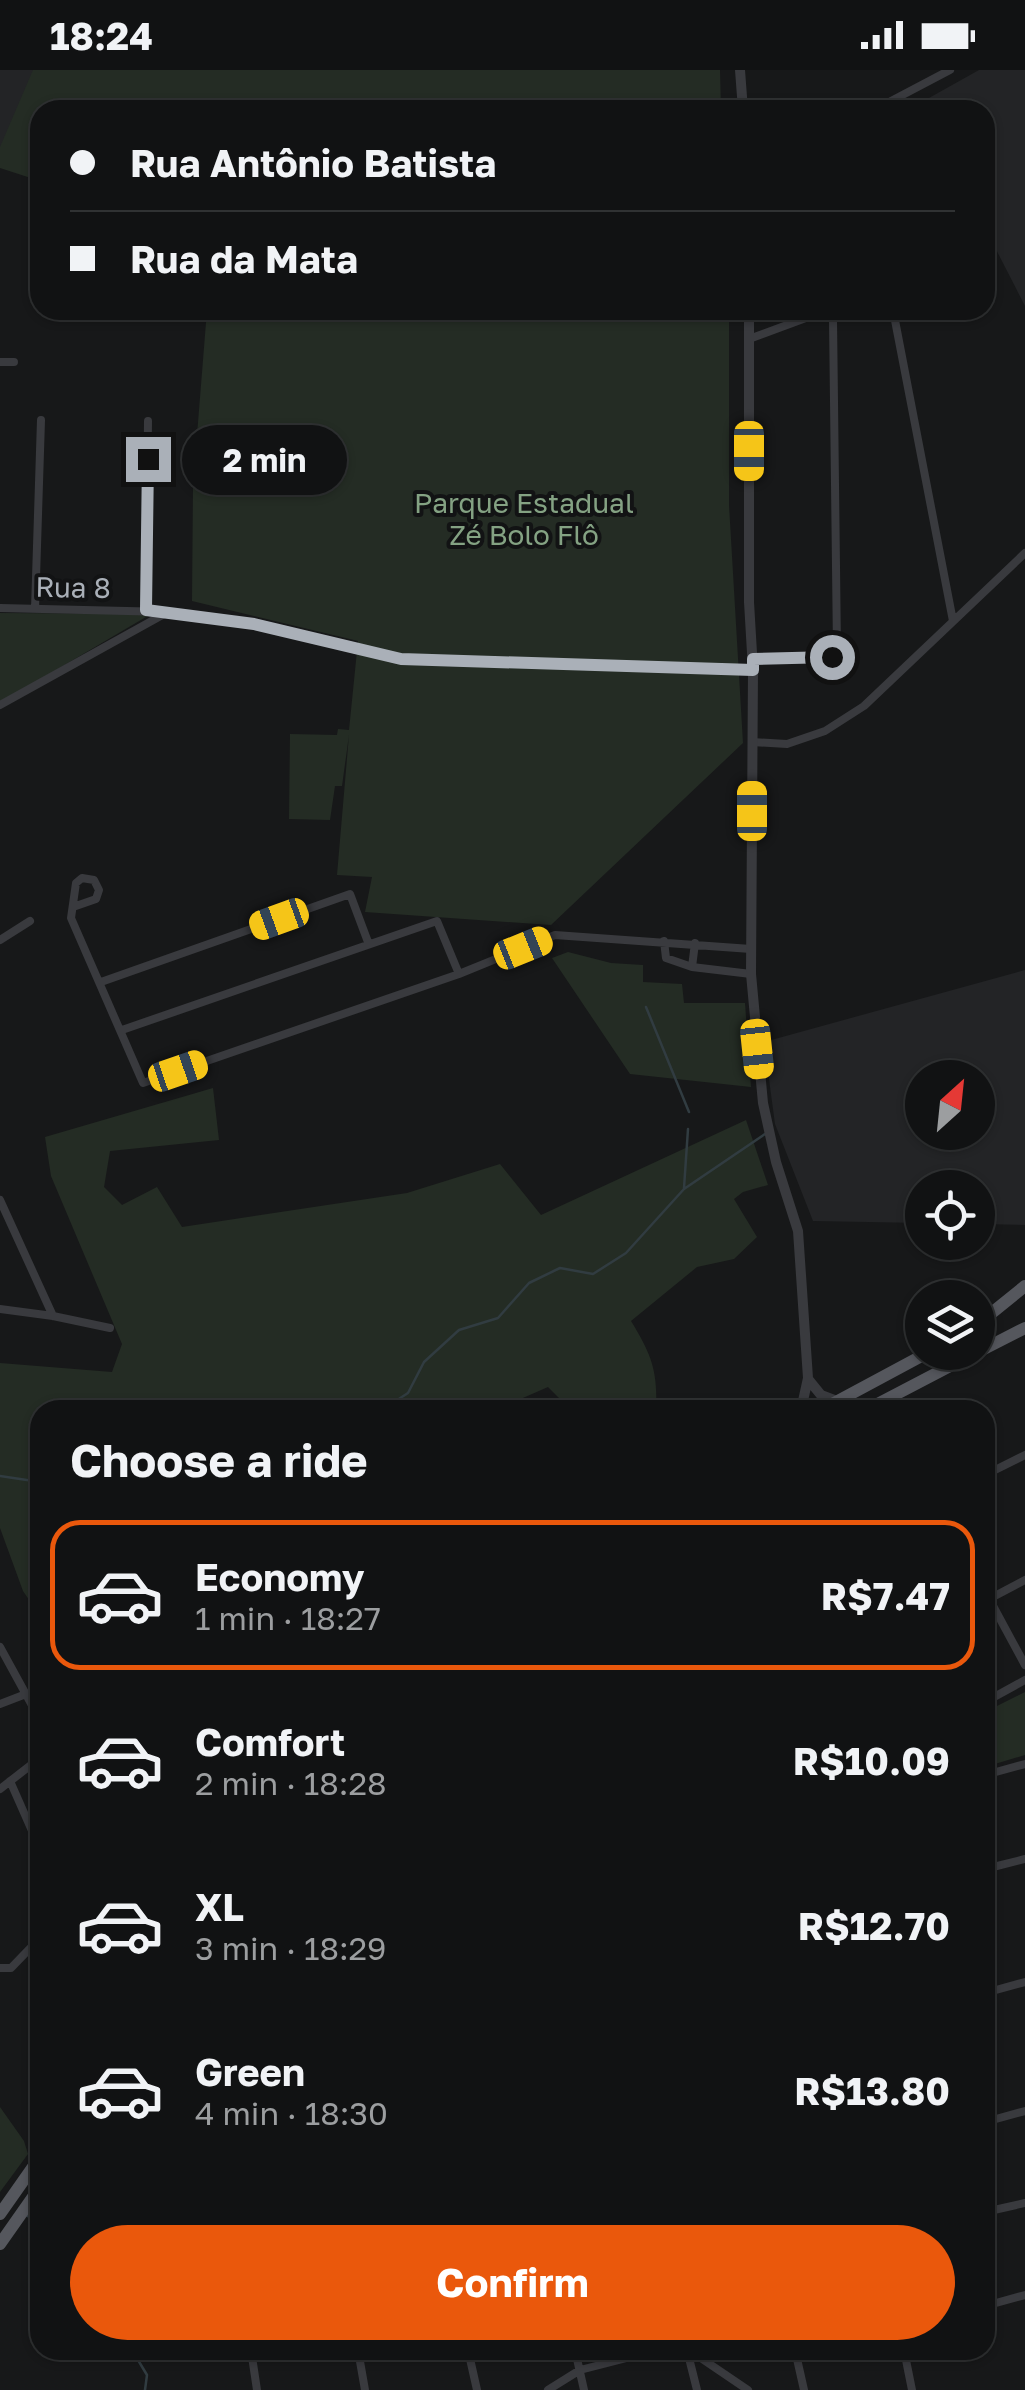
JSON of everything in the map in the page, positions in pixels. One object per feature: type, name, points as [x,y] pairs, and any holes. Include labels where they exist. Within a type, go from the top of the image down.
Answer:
[{"type":"main road","points":[[995,1310],[1025,1286]]},
{"type":"main road","points":[[995,1343],[1025,1328]]},
{"type":"main road","points":[[841,1400],[905,1365]]},
{"type":"main road","points":[[895,1400],[946,1370]]},
{"type":"main road","points":[[1,2213],[30,2171]]},
{"type":"main road","points":[[0,2244],[30,2202]]},
{"type":"street","points":[[740,70],[742,100]]},
{"type":"street","points":[[920,70],[926,83]]},
{"type":"street","points":[[893,100],[950,70]]},
{"type":"street","points":[[749,320],[751,974],[763,1103],[776,1162],[798,1231],[808,1378],[802,1400]]},
{"type":"street","name":"Rua 8","points":[[749,338],[800,320]]},
{"type":"street","name":"Rua 8","points":[[0,608],[168,612],[286,630],[401,659],[753,664],[832,657],[838,648],[833,320]]},
{"type":"street","points":[[895,320],[953,622]]},
{"type":"street","points":[[0,362],[14,362]]},
{"type":"street","points":[[34,609],[41,420]]},
{"type":"street","points":[[146,610],[148,421]]},
{"type":"street","points":[[752,742],[788,744],[825,731],[864,706],[1024,557]]},
{"type":"street","points":[[0,705],[168,612]]},
{"type":"street","points":[[101,982],[350,894],[368,942]]},
{"type":"street","points":[[73,907],[71,918],[143,1083],[458,974],[556,935],[752,949]]},
{"type":"street","points":[[0,940],[30,921]]},
{"type":"street","points":[[122,1030],[436,921],[458,974]]},
{"type":"street","points":[[664,941],[666,958],[692,966],[751,974]]},
{"type":"street","points":[[692,966],[695,943]]},
{"type":"street","points":[[0,1200],[53,1316]]},
{"type":"street","points":[[0,1309],[110,1328]]},
{"type":"street","points":[[808,1378],[821,1395],[832,1400]]},
{"type":"street","points":[[995,1470],[1025,1454]]},
{"type":"street","points":[[995,1593],[1025,1580]]},
{"type":"street","points":[[995,1613],[1025,1665]]},
{"type":"street","points":[[0,1648],[30,1701]]},
{"type":"street","points":[[995,1696],[1025,1680]]},
{"type":"street","points":[[0,1704],[26,1694]]},
{"type":"street","points":[[995,1772],[1025,1764]]},
{"type":"street","points":[[0,1790],[30,1766]]},
{"type":"street","points":[[10,1781],[30,1826]]},
{"type":"street","points":[[995,1867],[1025,1859]]},
{"type":"street","points":[[0,1968],[12,1968],[30,1949]]},
{"type":"street","points":[[995,1990],[1025,1982]]},
{"type":"street","points":[[995,2120],[1025,2112]]},
{"type":"street","points":[[995,2210],[1025,2203]]},
{"type":"street","points":[[995,2304],[1025,2296]]},
{"type":"street","points":[[252,2360],[257,2390]]},
{"type":"street","points":[[360,2360],[365,2390]]},
{"type":"street","points":[[470,2360],[477,2390]]},
{"type":"street","points":[[578,2360],[584,2390]]},
{"type":"street","points":[[548,2390],[580,2370],[619,2360]]},
{"type":"street","points":[[690,2360],[697,2390]]},
{"type":"street","points":[[703,2360],[748,2390]]},
{"type":"street","points":[[797,2360],[804,2390]]},
{"type":"street","points":[[906,2360],[912,2390]]},
{"type":"shaded area","points":[[0,70],[34,70],[0,152]]},
{"type":"shaded area","points":[[979,70],[1025,70],[1025,306],[995,248],[995,100],[925,100]]},
{"type":"shaded area","points":[[1025,970],[1025,1225],[995,1224],[995,1170],[905,1170],[905,1223],[813,1221],[775,1124],[764,1042]]},
{"type":"green space","points":[[33,70],[720,70],[721,100],[30,100],[30,178],[0,168],[0,147]]},
{"type":"green space","name":"Parque Estadual Zé Bolo Flô","points":[[206,320],[729,320],[729,505],[743,743],[551,925],[365,912],[372,877],[337,875],[349,735],[342,786],[335,786],[330,820],[289,819],[290,734],[337,735],[338,729],[349,730],[358,641],[192,601],[193,485]]},
{"type":"green space","points":[[0,613],[151,614],[0,703]]},
{"type":"green space","points":[[568,952],[611,963],[643,965],[643,982],[682,984],[684,1003],[745,1003],[751,1087],[630,1074],[552,958]]},
{"type":"green space","points":[[213,1088],[219,1140],[110,1151],[104,1187],[122,1205],[157,1187],[182,1227],[407,1193],[500,1164],[541,1215],[746,1120],[768,1185],[743,1192],[734,1199],[757,1237],[734,1259],[697,1267],[631,1321],[652,1363],[656,1400],[561,1400],[548,1387],[518,1400],[30,1400],[30,1601],[0,1528],[0,1363],[112,1372],[122,1344],[51,1176],[45,1137]]},
{"type":"green space","points":[[1025,1692],[1025,1755],[995,1764],[995,1707]]},
{"type":"green space","points":[[0,2107],[24,2141],[28,2154],[0,2192]]},
{"type":"waterway","points":[[646,1007],[689,1112]]},
{"type":"waterway","points":[[684,1188],[688,1129]]},
{"type":"waterway","points":[[397,1400],[408,1393],[424,1362],[459,1330],[498,1318],[529,1283],[560,1268],[593,1274],[626,1253],[684,1189],[768,1132]]},
{"type":"waterway","points":[[0,1476],[30,1480]]},
{"type":"waterway","points":[[25,2214],[30,2218]]},
{"type":"waterway","points":[[138,2360],[147,2375],[145,2390]]},
{"type":"route","points":[[148,459],[146,610],[254,624],[401,659],[753,670],[753,659],[832,657]]}]
